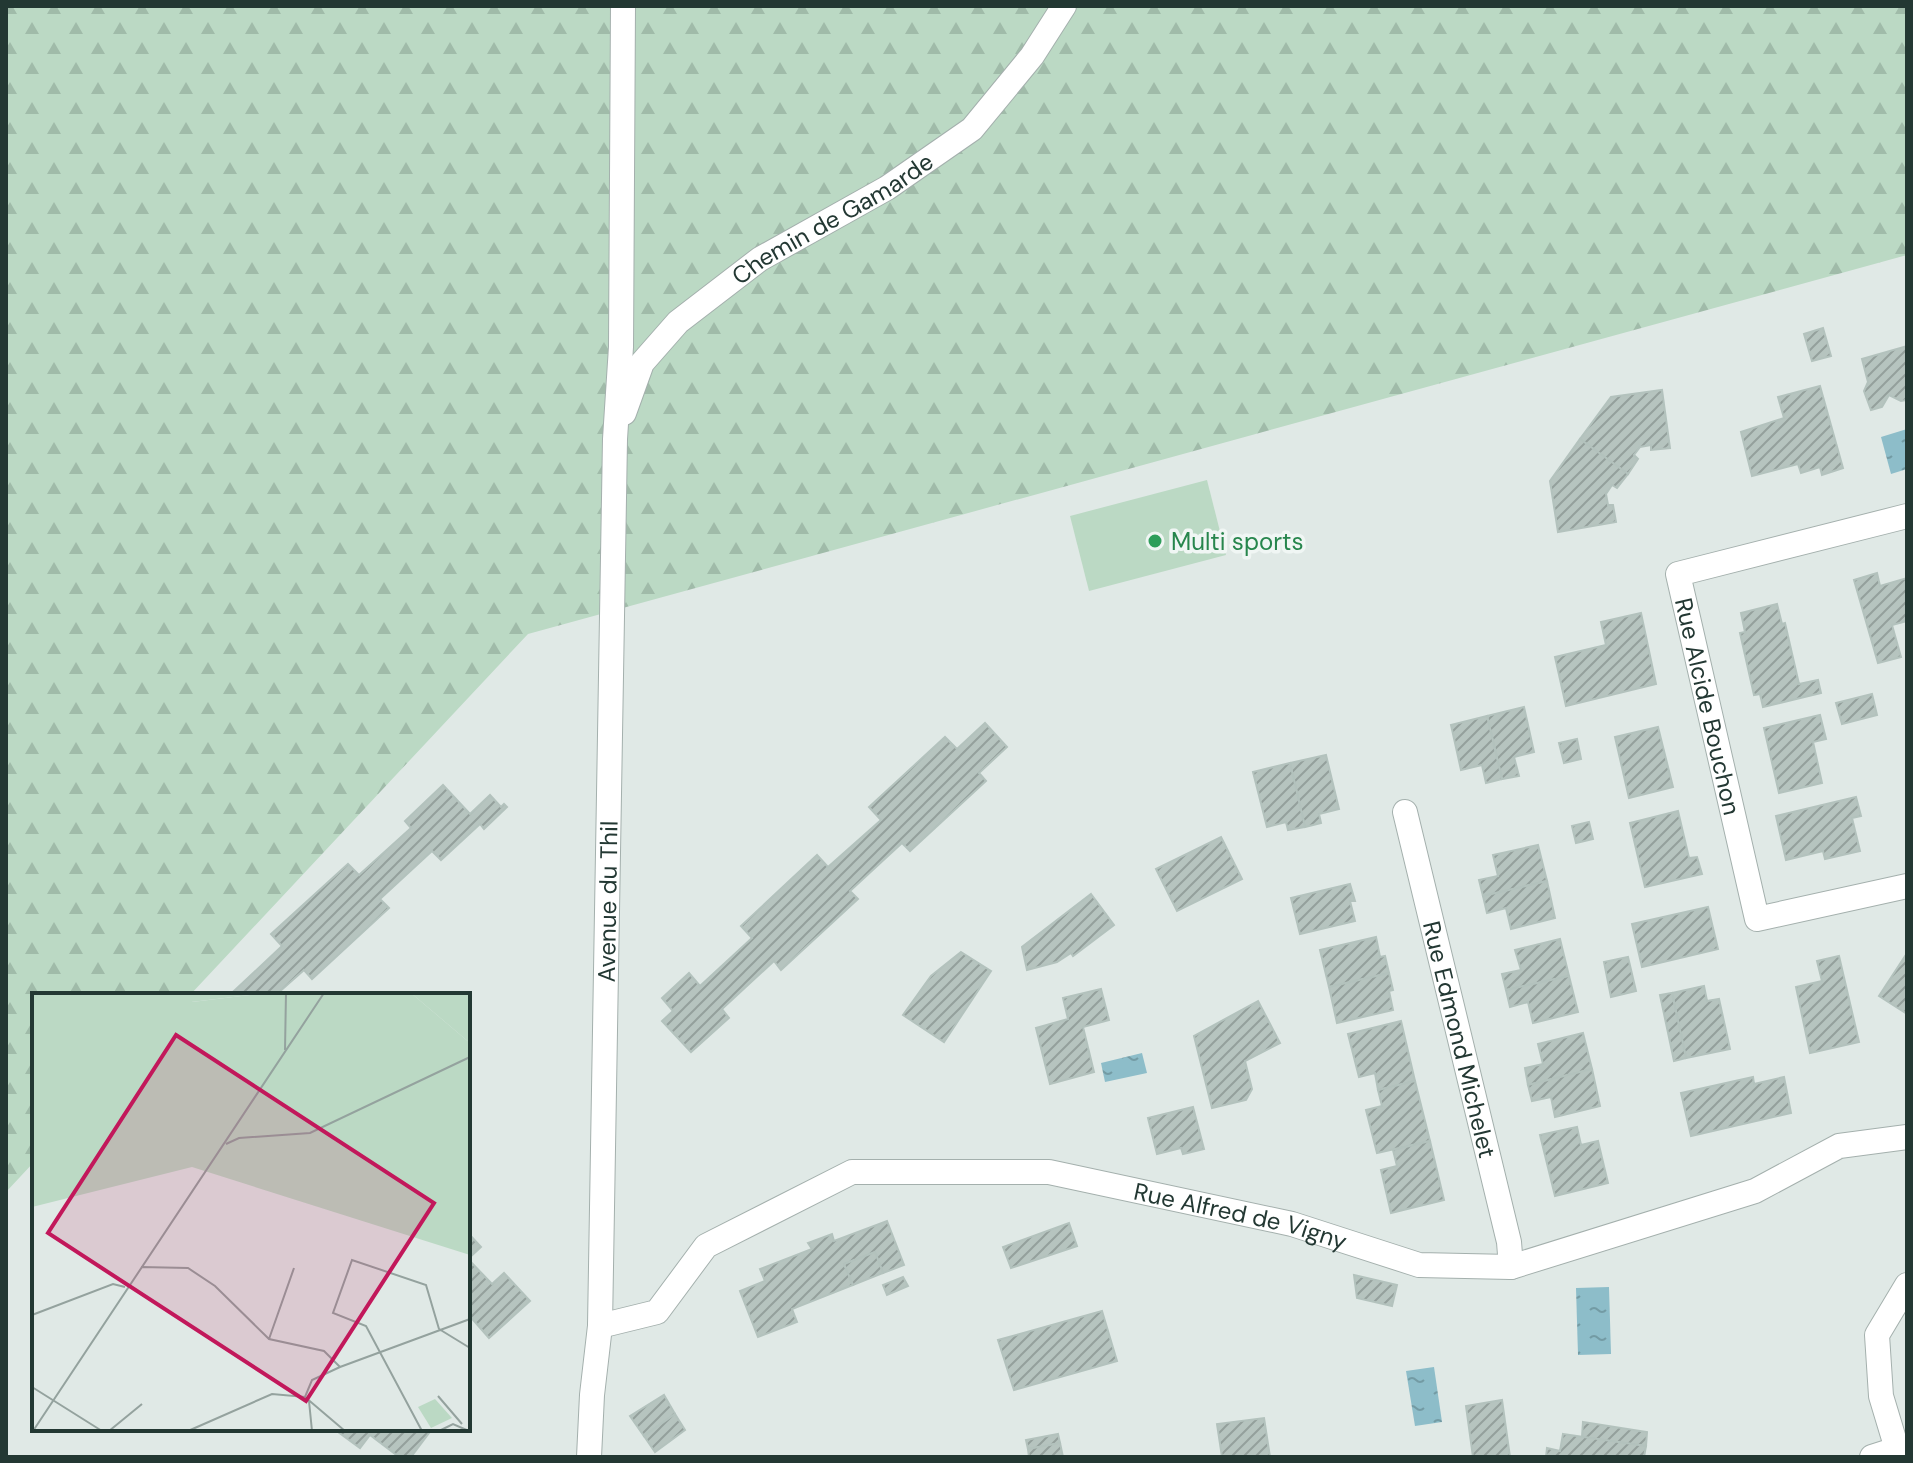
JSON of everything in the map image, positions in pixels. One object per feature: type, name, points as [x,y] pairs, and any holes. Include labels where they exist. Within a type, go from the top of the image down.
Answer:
[{"type":"street","name":"Avenue du Thil","points":[[589,1457],[600,1326],[615,439],[621,347],[623,6]]},
{"type":"street","name":"Chemin de Gamarde","points":[[615,439],[642,363],[678,322],[760,259],[887,188],[972,129],[1032,56],[1064,6]]},
{"type":"street","name":"Rue Alcide Bouchon","points":[[1907,516],[1678,574],[1757,919],[1907,886]]},
{"type":"street","name":"Rue Edmond Michelet","points":[[1405,812],[1509,1242],[1511,1267]]},
{"type":"street","name":"Rue Alfred de Vigny","points":[[600,1326],[657,1312],[706,1246],[852,1172],[1049,1172],[1292,1224],[1419,1265],[1511,1267],[1755,1191],[1839,1146],[1907,1137]]},
{"type":"street","points":[[1872,1457],[1902,1450],[1881,1396],[1877,1335],[1907,1285]]},
{"type":"green space","points":[[6,6],[1907,6],[1907,255],[528,634],[192,993],[32,993],[32,1164],[6,1192]]},
{"type":"green space","points":[[1207,480],[1226,555],[1089,591],[1070,516]]},
{"type":"water","points":[[1907,429],[1907,469],[1891,474],[1881,437]]},
{"type":"water","points":[[1142,1053],[1147,1073],[1105,1082],[1101,1063]]},
{"type":"water","points":[[1609,1287],[1611,1354],[1578,1355],[1576,1288]]},
{"type":"water","points":[[1434,1367],[1442,1422],[1415,1426],[1406,1371]]},
{"type":"building","points":[[1823,328],[1831,356],[1812,361],[1804,334]]},
{"type":"building","points":[[1907,346],[1907,400],[1901,401],[1889,395],[1882,407],[1871,410],[1864,391],[1868,382],[1862,359]]},
{"type":"building","points":[[1820,386],[1843,468],[1822,475],[1820,467],[1801,473],[1798,464],[1752,476],[1741,432],[1784,418],[1778,397]]},
{"type":"building","points":[[1662,390],[1670,448],[1651,450],[1651,445],[1640,447],[1634,455],[1638,459],[1628,474],[1580,439],[1611,397]]},
{"type":"building","points":[[1580,439],[1628,474],[1617,488],[1612,485],[1606,494],[1608,505],[1613,505],[1616,522],[1558,532],[1550,481]]},
{"type":"building","points":[[1877,573],[1880,586],[1907,578],[1907,621],[1892,625],[1901,657],[1878,663],[1854,580]]},
{"type":"building","points":[[1777,604],[1782,624],[1785,623],[1799,684],[1818,680],[1821,693],[1763,707],[1760,694],[1754,695],[1740,633],[1745,632],[1741,613]]},
{"type":"building","points":[[1641,613],[1656,684],[1566,706],[1555,657],[1606,645],[1601,622]]},
{"type":"building","points":[[1872,694],[1877,715],[1842,724],[1836,703]]},
{"type":"building","points":[[1524,707],[1534,752],[1514,757],[1519,776],[1502,779],[1487,716]]},
{"type":"building","points":[[1820,715],[1826,739],[1813,742],[1822,783],[1779,793],[1764,728]]},
{"type":"building","points":[[1487,716],[1502,779],[1486,783],[1482,765],[1461,770],[1451,725]]},
{"type":"building","points":[[985,723],[1007,747],[979,773],[986,781],[910,851],[902,843],[850,891],[858,899],[781,970],[774,961],[722,1009],[729,1018],[691,1052],[662,1021],[673,1011],[662,998],[689,973],[700,986],[752,938],[741,926],[817,855],[828,867],[881,820],[869,807],[945,737],[957,749]]},
{"type":"building","points":[[1658,727],[1673,787],[1629,798],[1615,737]]},
{"type":"building","points":[[1577,739],[1581,759],[1564,763],[1559,743]]},
{"type":"building","points":[[1326,755],[1339,809],[1319,814],[1321,823],[1305,827],[1290,763]]},
{"type":"building","points":[[1290,763],[1305,827],[1288,830],[1286,822],[1267,827],[1253,772]]},
{"type":"building","points":[[443,785],[470,814],[490,795],[501,807],[504,804],[507,807],[484,829],[480,824],[441,860],[432,851],[380,899],[389,908],[312,979],[304,970],[278,993],[234,993],[282,946],[271,934],[348,864],[359,875],[411,828],[405,821]]},
{"type":"building","points":[[1856,797],[1861,816],[1852,818],[1860,851],[1825,859],[1823,851],[1786,860],[1776,816]]},
{"type":"building","points":[[1678,811],[1689,858],[1697,857],[1702,874],[1645,887],[1630,823]]},
{"type":"building","points":[[1589,822],[1593,839],[1576,843],[1572,826]]},
{"type":"building","points":[[1221,837],[1242,879],[1177,911],[1156,869]]},
{"type":"building","points":[[1538,845],[1547,881],[1483,896],[1479,880],[1498,876],[1493,855]]},
{"type":"building","points":[[1547,881],[1555,918],[1511,929],[1506,908],[1487,913],[1483,896]]},
{"type":"building","points":[[1350,884],[1355,901],[1350,901],[1355,921],[1300,934],[1291,898]]},
{"type":"building","points":[[1091,894],[1114,925],[1073,956],[1071,953],[1057,962],[1027,970],[1022,947]]},
{"type":"building","points":[[1708,907],[1718,949],[1642,967],[1632,924]]},
{"type":"building","points":[[1376,937],[1380,957],[1385,956],[1389,973],[1329,987],[1320,950]]},
{"type":"building","points":[[1560,939],[1569,976],[1506,990],[1502,974],[1521,970],[1515,950]]},
{"type":"building","points":[[961,952],[991,971],[944,1042],[903,1015],[931,976]]},
{"type":"building","points":[[1907,953],[1907,1014],[1879,996]]},
{"type":"building","points":[[1839,956],[1859,1042],[1810,1053],[1796,987],[1822,981],[1817,961]]},
{"type":"building","points":[[1628,957],[1636,991],[1611,997],[1604,962]]},
{"type":"building","points":[[1389,973],[1393,1010],[1337,1023],[1329,987]]},
{"type":"building","points":[[1569,976],[1578,1012],[1533,1023],[1528,1002],[1510,1007],[1506,990]]},
{"type":"building","points":[[1704,986],[1707,1001],[1719,999],[1730,1049],[1686,1058],[1672,993]]},
{"type":"building","points":[[1101,989],[1109,1020],[1083,1027],[1094,1072],[1050,1084],[1036,1028],[1068,1019],[1063,998]]},
{"type":"building","points":[[1672,993],[1686,1058],[1674,1061],[1660,995]]},
{"type":"building","points":[[1258,1001],[1280,1043],[1245,1061],[1252,1089],[1246,1100],[1212,1108],[1194,1036]]},
{"type":"building","points":[[1401,1021],[1415,1081],[1378,1090],[1375,1073],[1359,1077],[1348,1034]]},
{"type":"building","points":[[1583,1033],[1592,1069],[1528,1085],[1525,1068],[1543,1064],[1538,1044]]},
{"type":"building","points":[[1592,1069],[1600,1106],[1555,1117],[1551,1097],[1532,1101],[1528,1085]]},
{"type":"building","points":[[1753,1077],[1754,1084],[1784,1077],[1791,1113],[1691,1136],[1681,1093]]},
{"type":"building","points":[[1415,1081],[1430,1141],[1377,1153],[1366,1110],[1382,1106],[1378,1090]]},
{"type":"building","points":[[1193,1107],[1204,1149],[1183,1154],[1181,1148],[1157,1154],[1148,1118]]},
{"type":"building","points":[[1577,1127],[1581,1145],[1598,1141],[1608,1183],[1555,1196],[1540,1135]]},
{"type":"building","points":[[1430,1141],[1444,1200],[1391,1213],[1381,1170],[1397,1166],[1393,1150]]},
{"type":"building","points":[[887,1221],[904,1265],[883,1273],[875,1252],[844,1264],[853,1285],[792,1309],[797,1322],[758,1337],[740,1291],[765,1281],[760,1269],[812,1249],[808,1243],[832,1234],[834,1241]]},
{"type":"building","points":[[1069,1223],[1077,1246],[1011,1268],[1003,1247]]},
{"type":"building","points":[[470,1235],[481,1247],[470,1257]]},
{"type":"building","points":[[875,1252],[883,1273],[853,1285],[844,1264]]},
{"type":"building","points":[[470,1261],[492,1284],[504,1273],[530,1301],[489,1338],[470,1316]]},
{"type":"building","points":[[1354,1275],[1397,1285],[1392,1306],[1357,1298]]},
{"type":"building","points":[[903,1277],[908,1286],[887,1295],[883,1285]]},
{"type":"building","points":[[1102,1311],[1117,1361],[1014,1390],[998,1340]]},
{"type":"building","points":[[664,1395],[675,1414],[644,1436],[630,1416]]},
{"type":"building","points":[[1502,1400],[1510,1457],[1473,1457],[1466,1406]]},
{"type":"building","points":[[675,1414],[685,1430],[655,1452],[644,1436]]},
{"type":"building","points":[[1264,1418],[1270,1457],[1222,1457],[1217,1424]]},
{"type":"building","points":[[1583,1422],[1647,1432],[1646,1446],[1582,1437]]},
{"type":"building","points":[[337,1431],[430,1431],[411,1457],[399,1457],[370,1435],[360,1448]]},
{"type":"building","points":[[1058,1434],[1060,1443],[1028,1449],[1026,1440]]},
{"type":"building","points":[[1563,1434],[1646,1446],[1644,1457],[1546,1457],[1547,1448],[1560,1451]]},
{"type":"building","points":[[1060,1443],[1063,1457],[1029,1457],[1028,1449]]},
{"type":"place","name":"Multi sports","points":[[1155,541]]}]
